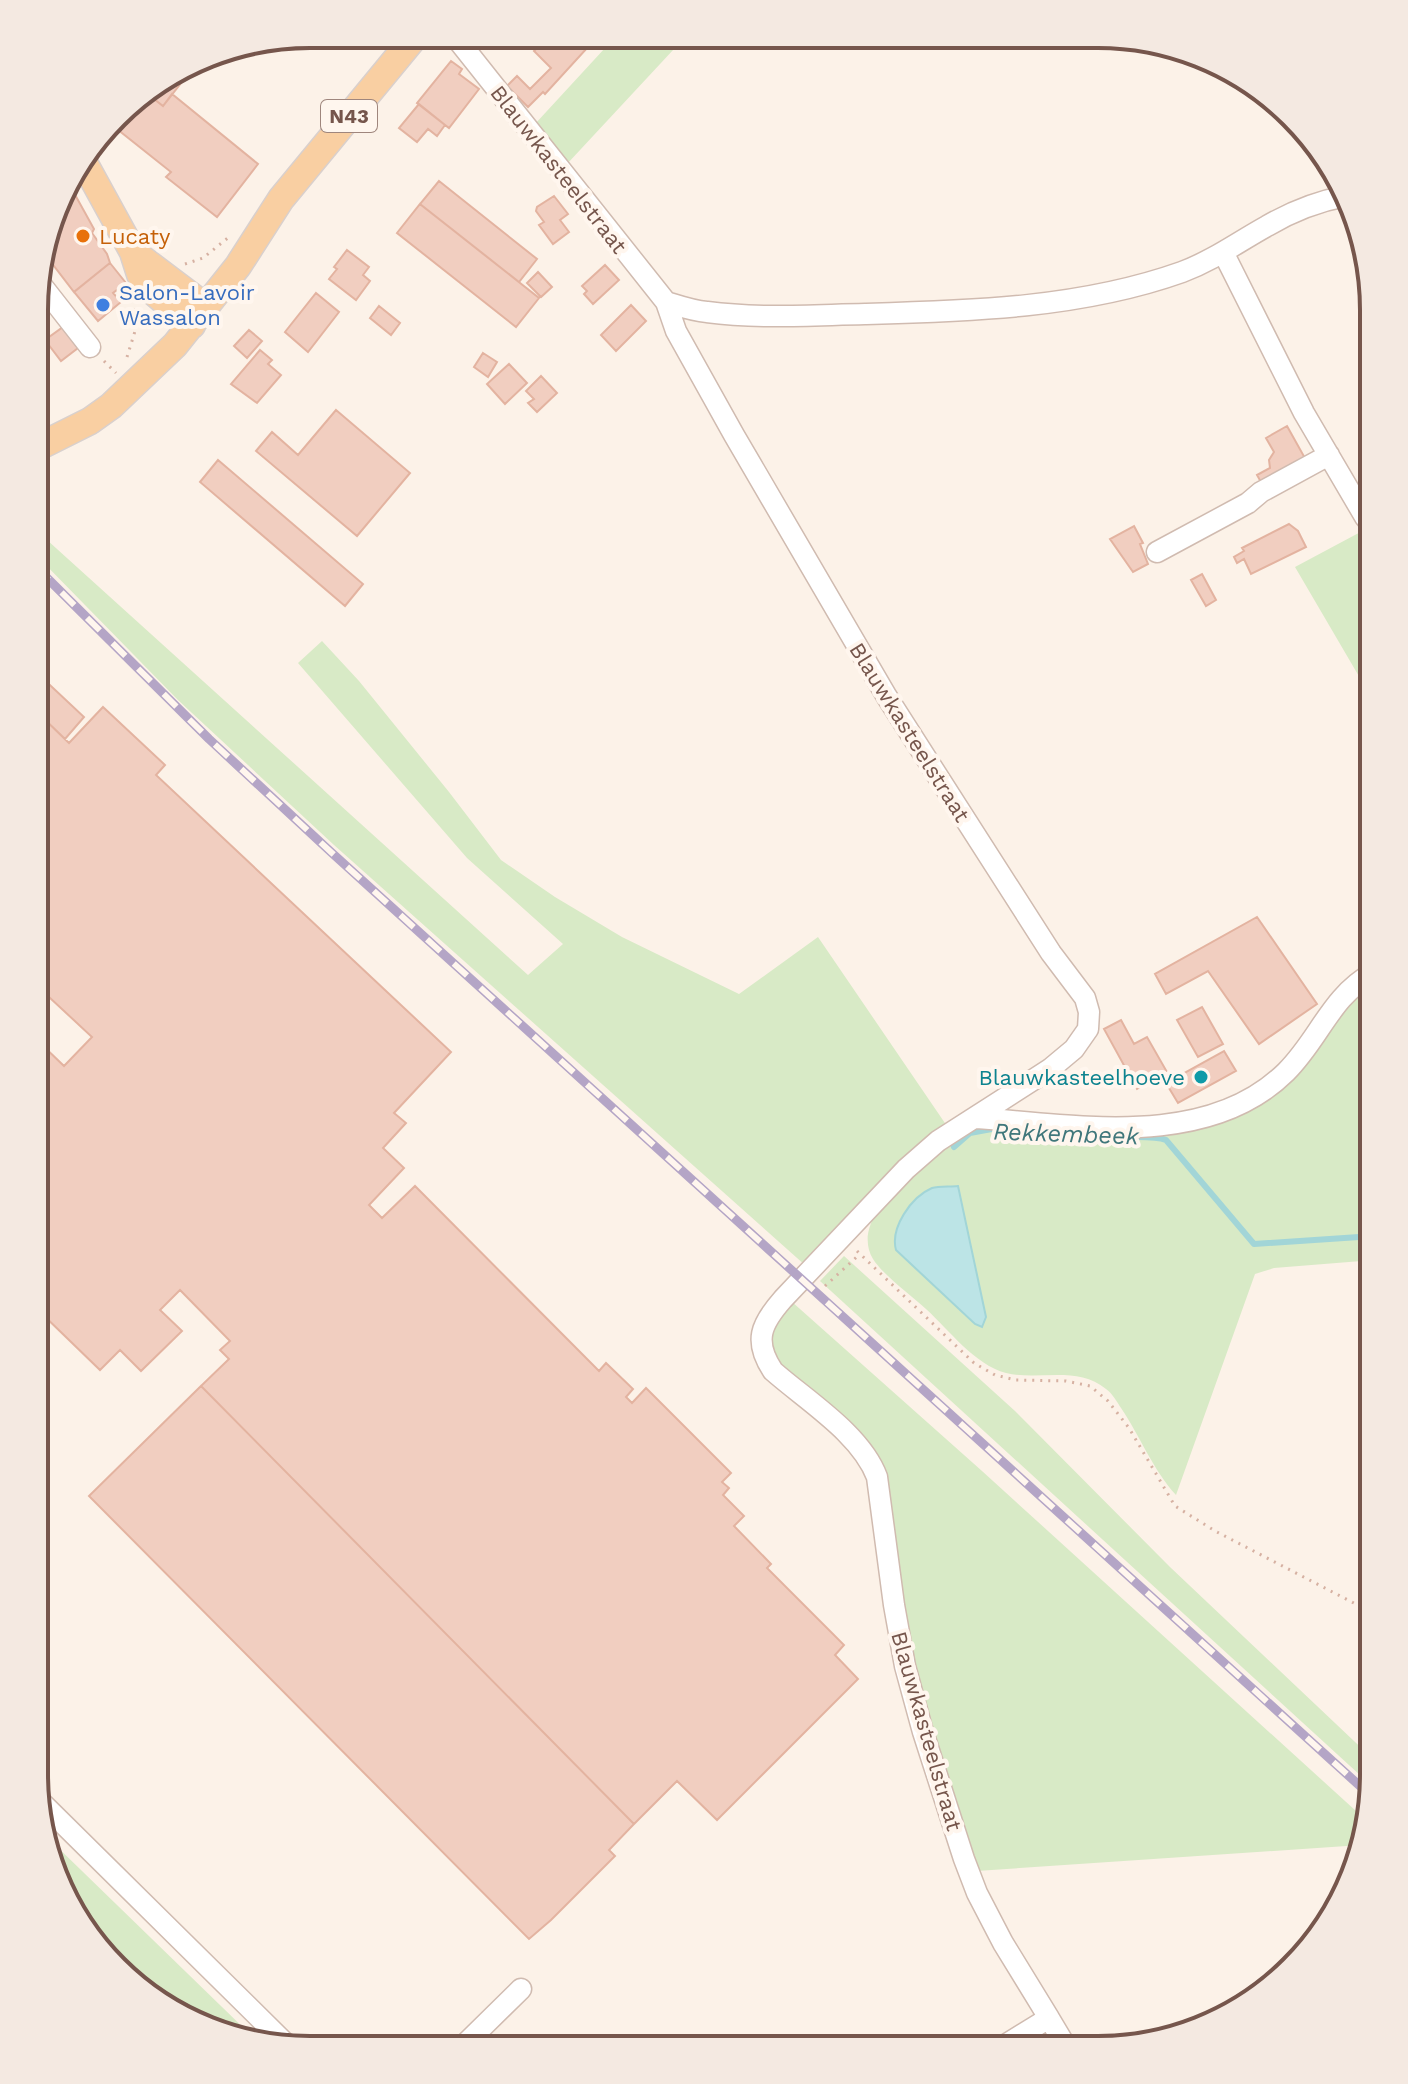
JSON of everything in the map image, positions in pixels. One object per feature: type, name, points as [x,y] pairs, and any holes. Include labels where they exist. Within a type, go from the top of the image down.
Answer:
[{"type":"main road","name":"N43","points":[[48,442],[90,421],[111,406],[199,316],[253,245],[281,199],[405,48]]},
{"type":"main road","points":[[88,171],[150,289],[199,316]]},
{"type":"street","name":"Blauwkasteelstraat","points":[[464,48],[666,302],[676,331],[734,435],[887,697],[1051,953],[1085,998],[1089,1012],[1088,1029],[1074,1049],[1050,1069],[938,1141],[906,1169],[767,1318],[761,1338],[765,1360],[773,1371],[856,1442],[871,1462],[882,1503],[902,1651],[923,1732],[964,1859],[977,1893],[1003,1943],[1060,2036]]},
{"type":"street","points":[[666,302],[706,312],[766,315],[907,313],[1033,305],[1133,287],[1183,271],[1224,254],[1268,225],[1303,209],[1335,199]]},
{"type":"street","points":[[1224,254],[1304,413],[1360,508]]},
{"type":"street","points":[[49,294],[90,347]]},
{"type":"street","points":[[1157,552],[1329,455]]},
{"type":"street","points":[[976,1118],[1142,1128],[1176,1124],[1216,1112],[1244,1101],[1275,1083],[1304,1055],[1345,992],[1360,982]]},
{"type":"street","points":[[52,1812],[276,2034]]},
{"type":"street","points":[[473,2036],[521,1989]]},
{"type":"street","points":[[1020,2036],[1049,2018]]},
{"type":"path","points":[[136,319],[150,321]]},
{"type":"path","points":[[841,1237],[974,1363],[995,1375],[1016,1380],[1066,1381],[1090,1386],[1108,1401],[1129,1428],[1175,1506],[1215,1531],[1359,1606]]},
{"type":"path","points":[[825,1286],[860,1254]]},
{"type":"green space","points":[[605,48],[675,48],[567,164],[535,124]]},
{"type":"green space","points":[[1360,532],[1360,678],[1295,567]]},
{"type":"green space","points":[[48,541],[528,975],[563,944],[467,858],[298,663],[322,641],[359,681],[501,860],[622,937],[739,994],[818,937],[949,1129],[806,1266],[334,845],[178,700],[48,567]]},
{"type":"green space","points":[[1360,992],[1359,1261],[1274,1268],[1255,1274],[1176,1495],[1106,1389],[1083,1378],[1019,1375],[984,1363],[883,1272],[873,1259],[868,1240],[872,1221],[901,1183],[974,1124],[1140,1134],[1230,1113]]},
{"type":"green space","points":[[844,1256],[1015,1411],[1170,1567],[1359,1746],[1359,1774],[820,1281]]},
{"type":"green space","points":[[791,1301],[982,1471],[1357,1812],[1349,1846],[977,1871],[899,1666],[874,1460],[770,1359],[773,1323]]},
{"type":"green space","points":[[60,1849],[243,2027],[179,2001],[125,1959],[92,1919],[75,1890]]},
{"type":"water","points":[[958,1186],[986,1317],[982,1327],[975,1324],[896,1250],[899,1223],[917,1198],[932,1188]]},
{"type":"building","points":[[537,48],[587,48],[545,94],[543,92],[528,107],[507,86],[517,76],[530,89],[551,68],[534,51]]},
{"type":"building","points":[[451,61],[462,69],[459,74],[479,89],[449,128],[417,103]]},
{"type":"building","points":[[183,81],[163,106],[155,100]]},
{"type":"building","points":[[172,94],[258,164],[217,217],[166,177],[171,172],[119,131],[155,100],[163,106]]},
{"type":"building","points":[[419,104],[445,125],[437,136],[428,129],[417,142],[399,128]]},
{"type":"building","points":[[439,181],[537,259],[519,282],[420,204]]},
{"type":"building","points":[[75,195],[110,263],[74,292],[52,264],[62,226]]},
{"type":"building","points":[[554,196],[568,214],[560,220],[569,232],[553,244],[539,225],[544,222],[536,211],[537,207]]},
{"type":"building","points":[[420,204],[539,298],[516,327],[397,233]]},
{"type":"building","points":[[347,250],[369,267],[363,275],[370,281],[356,300],[329,279]]},
{"type":"building","points":[[110,263],[126,283],[113,293],[121,302],[98,321],[74,292]]},
{"type":"building","points":[[605,265],[619,280],[593,304],[584,294],[587,291],[582,286]]},
{"type":"building","points":[[538,272],[552,287],[541,297],[527,283]]},
{"type":"building","points":[[316,293],[339,312],[308,352],[285,332]]},
{"type":"building","points":[[631,305],[646,321],[616,351],[601,335]]},
{"type":"building","points":[[379,306],[400,323],[391,335],[370,318]]},
{"type":"building","points":[[63,327],[78,348],[61,361],[48,344],[48,338]]},
{"type":"building","points":[[249,330],[262,341],[247,358],[234,346]]},
{"type":"building","points":[[260,350],[272,360],[268,364],[281,375],[257,403],[231,384]]},
{"type":"building","points":[[483,353],[497,362],[488,377],[474,367]]},
{"type":"building","points":[[509,364],[527,383],[505,404],[487,384]]},
{"type":"building","points":[[541,376],[557,393],[537,412],[528,403],[534,399],[526,391]]},
{"type":"building","points":[[336,410],[410,473],[357,536],[256,451],[272,432],[298,455]]},
{"type":"building","points":[[1287,426],[1306,460],[1262,484],[1257,475],[1270,468],[1269,460],[1274,452],[1266,438]]},
{"type":"building","points":[[218,460],[363,584],[345,606],[200,482]]},
{"type":"building","points":[[1289,524],[1298,531],[1306,547],[1251,574],[1244,559],[1237,563],[1234,557],[1244,551],[1242,548]]},
{"type":"building","points":[[1134,526],[1143,543],[1140,544],[1148,564],[1133,572],[1110,539]]},
{"type":"building","points":[[1202,574],[1216,600],[1206,606],[1191,580]]},
{"type":"building","points":[[48,683],[84,717],[65,739],[48,723]]},
{"type":"building","points":[[103,707],[165,765],[156,775],[451,1052],[394,1113],[406,1123],[383,1148],[404,1168],[369,1205],[382,1218],[415,1186],[599,1371],[606,1363],[633,1389],[626,1397],[632,1403],[646,1388],[731,1473],[722,1482],[729,1488],[723,1495],[744,1516],[734,1526],[771,1564],[767,1568],[844,1645],[835,1655],[858,1679],[717,1820],[677,1781],[634,1824],[201,1386],[229,1359],[220,1350],[230,1341],[180,1290],[160,1310],[182,1331],[141,1371],[120,1350],[100,1370],[48,1320],[48,1051],[64,1066],[92,1037],[48,996],[48,723],[69,743]]},
{"type":"building","points":[[1257,917],[1317,1004],[1259,1044],[1208,971],[1166,994],[1155,974]]},
{"type":"building","points":[[1202,1007],[1223,1044],[1198,1057],[1177,1020]]},
{"type":"building","points":[[1121,1020],[1134,1044],[1147,1037],[1167,1072],[1137,1089],[1104,1029]]},
{"type":"building","name":"Blauwkasteelhoeve","points":[[1224,1051],[1236,1071],[1178,1103],[1166,1083]]},
{"type":"building","points":[[201,1386],[634,1824],[609,1850],[615,1856],[529,1939],[89,1496]]},
{"type":"waterway","name":"Rekkembeek","points":[[954,1147],[970,1133],[997,1128]]},
{"type":"waterway","name":"Rekkembeek","points":[[1112,1137],[1166,1140],[1254,1244],[1359,1237]]},
{"type":"railway","points":[[48,579],[209,739],[332,853],[1359,1785]]},
{"type":"place","name":"Lucaty","points":[[83,236]]},
{"type":"place","name":"Salon-Lavoir Wassalon","points":[[103,305]]},
{"type":"place","name":"Blauwkasteelhoeve","points":[[1201,1077]]}]
